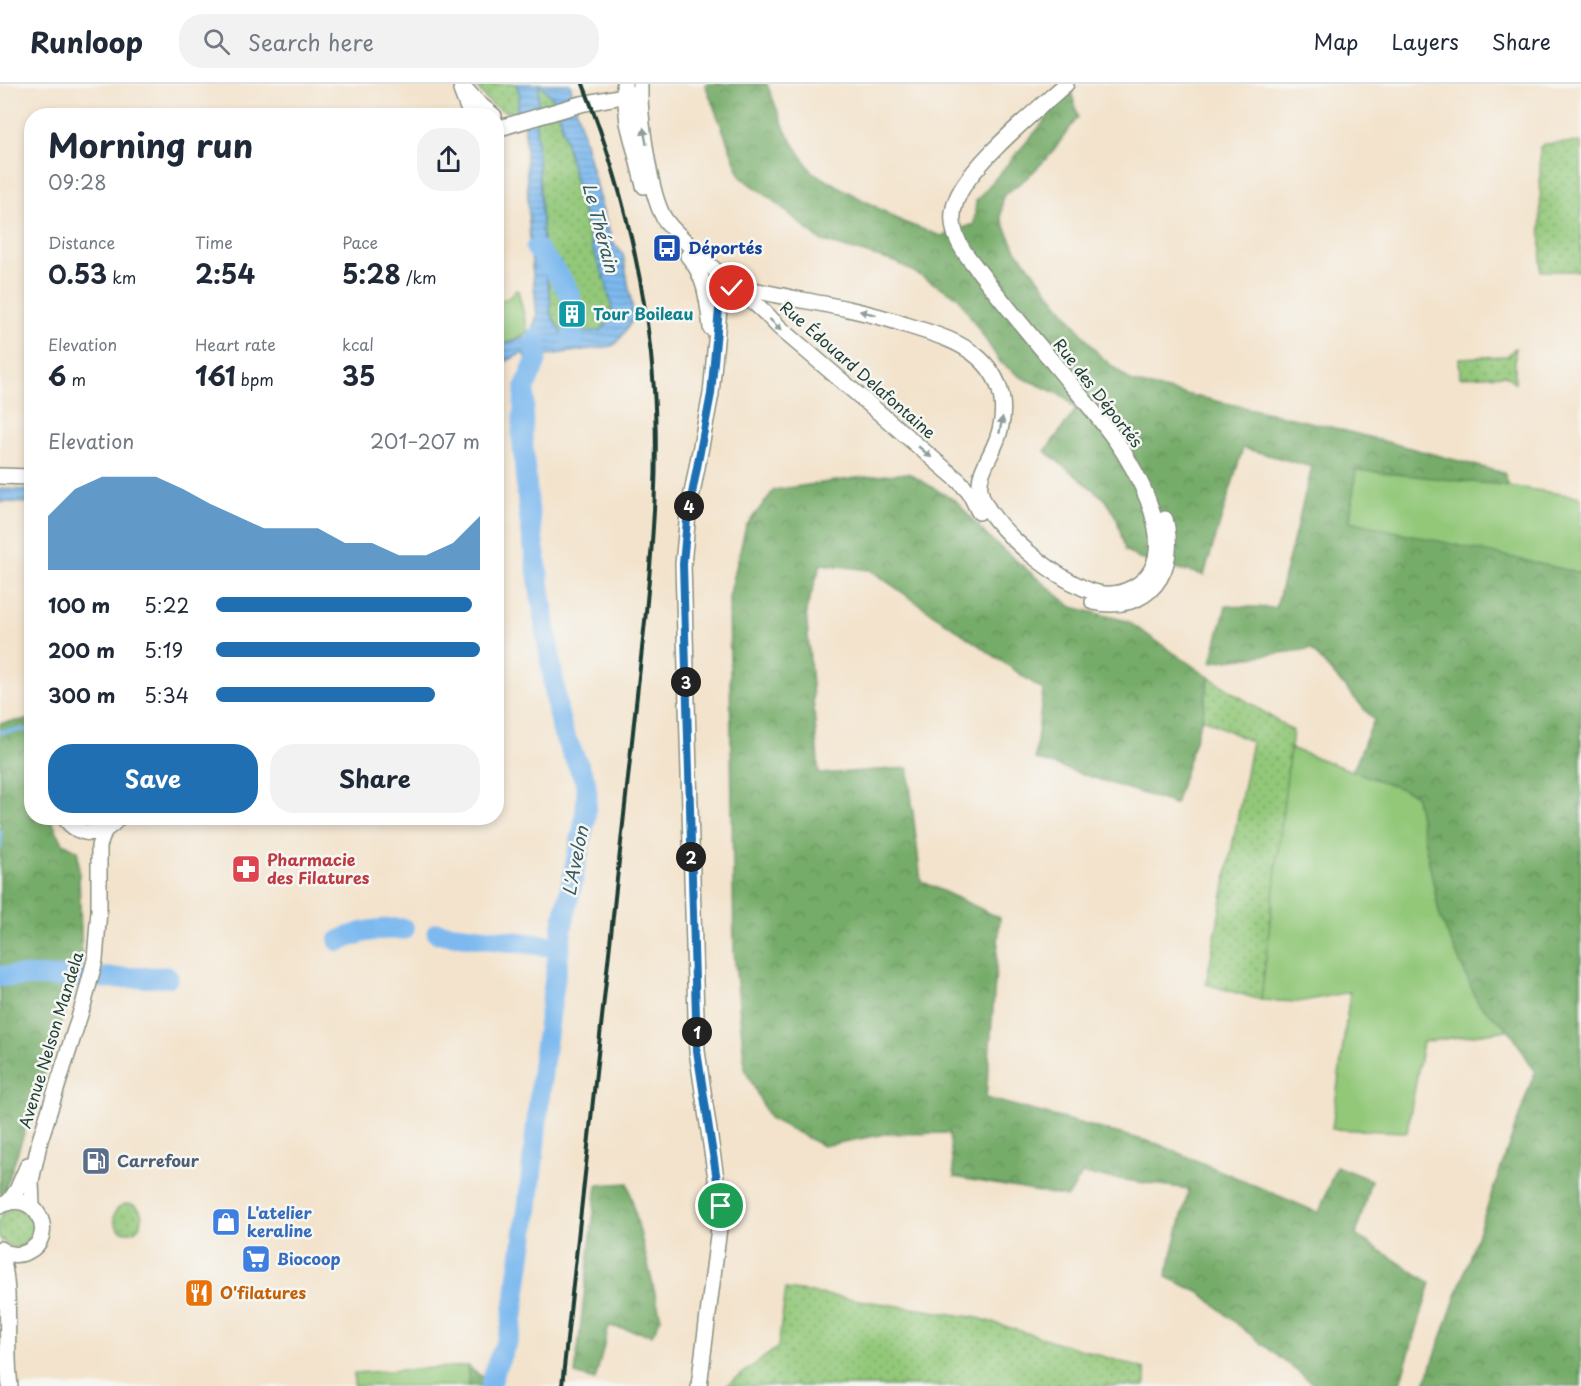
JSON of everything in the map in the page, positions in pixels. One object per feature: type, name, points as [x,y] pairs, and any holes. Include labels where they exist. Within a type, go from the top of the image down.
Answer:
[{"type":"street","points":[[460,84],[468,108]]},
{"type":"street","points":[[460,84],[486,108]]},
{"type":"street","name":"Rue des Déportés","points":[[632,89],[641,117],[659,208],[673,229],[724,277],[748,288],[882,316],[953,342],[979,358],[998,382],[1003,398],[1001,428],[981,474],[979,485],[982,499],[990,514],[1012,539],[1073,583],[1102,594],[1117,593],[1132,588],[1145,578],[1153,568],[1158,543],[1154,518],[1136,476],[1124,453],[1107,430],[965,253],[958,242],[953,224],[956,200],[967,180],[1002,143],[1066,84]]},
{"type":"street","points":[[504,127],[632,89],[630,129],[650,203],[661,225],[699,270],[711,327],[714,364]]},
{"type":"street","name":"Rue des Déportés","points":[[959,481],[969,492],[984,521],[995,534],[1081,598],[1103,604],[1125,603],[1144,594],[1162,577],[1168,552],[1167,530],[1160,504],[1140,463],[1112,419],[975,251],[967,239],[964,228],[964,206],[969,193],[1051,99]]},
{"type":"street","points":[[504,119],[518,123]]},
{"type":"street","points":[[699,1386],[721,1212],[697,1051],[683,564],[687,520],[711,394],[719,309],[732,288],[724,277],[708,278],[704,291]]},
{"type":"street","points":[[704,291],[712,301],[726,298]]},
{"type":"street","name":"Rue Édouard Delafontaine","points":[[726,298],[741,296],[753,302],[780,328],[959,481]]},
{"type":"street","points":[[0,476],[24,477]]},
{"type":"street","name":"Avenue Nelson Mandela","points":[[71,825],[81,831],[92,853],[98,878]]},
{"type":"street","points":[[81,831],[94,833],[105,830],[110,825]]},
{"type":"street","name":"Avenue Nelson Mandela","points":[[32,1207],[31,1186],[40,1140],[88,990],[95,960],[99,910],[99,846],[105,830]]},
{"type":"street","name":"Avenue Nelson Mandela","points":[[4,1204],[19,1186],[40,1140]]},
{"type":"street","points":[[4,1204],[22,1202],[32,1207],[40,1217],[42,1232],[36,1246],[23,1254],[15,1267],[7,1300]]},
{"type":"street","points":[[10,1386],[6,1342],[7,1300],[0,1250],[11,1254],[23,1254]]},
{"type":"green space","points":[[475,84],[516,84],[520,95],[516,113],[497,108]]},
{"type":"green space","points":[[539,84],[552,95],[556,102],[592,248],[609,291],[613,317],[600,331],[561,333],[551,314],[550,294],[545,273],[536,127]]},
{"type":"green space","points":[[705,84],[767,84],[786,132],[812,172],[903,222],[941,236],[974,224],[976,201],[1071,90],[1078,117],[1050,155],[1028,177],[1003,196],[1001,218],[1016,250],[1099,355],[1132,382],[1323,425],[1504,473],[1509,486],[1356,470],[1350,520],[1581,573],[1581,1386],[1425,1384],[1535,1071],[1509,1030],[1478,1003],[1440,917],[1415,794],[1352,772],[1374,720],[1311,649],[1211,662],[1226,606],[1276,608],[1312,467],[1243,448],[1204,575],[1139,559],[1125,550],[1117,519],[1106,500],[1045,451],[1076,410],[1065,397],[1021,377],[1000,362],[958,297],[898,263],[820,240],[774,201],[741,177]]},
{"type":"green space","points":[[1581,142],[1581,271],[1541,271],[1540,147],[1545,144]]},
{"type":"green space","points":[[518,290],[528,332],[504,345],[504,299]]},
{"type":"green space","points":[[1515,348],[1515,383],[1506,375],[1460,377],[1459,358],[1507,356]]},
{"type":"green space","points":[[1356,470],[1509,486],[1581,497],[1581,573],[1350,521]]},
{"type":"green space","points":[[908,473],[956,501],[988,537],[1072,607],[1127,621],[1209,677],[1202,718],[1175,804],[1035,759],[1043,690],[870,570],[821,564],[806,610],[819,774],[908,768],[921,881],[1000,918],[986,1098],[1158,1144],[1319,1213],[1336,1166],[1371,1180],[1356,1235],[1431,1283],[1399,1386],[1316,1386],[1201,1293],[1166,1277],[1189,1189],[1082,1174],[1068,1197],[954,1177],[949,1133],[885,1134],[823,1146],[769,1118],[745,1069],[734,951],[729,597],[746,526],[774,490]]},
{"type":"green space","points":[[1209,677],[1293,731],[1261,1000],[1206,984],[1252,742],[1202,718]]},
{"type":"green space","points":[[24,720],[24,825],[54,825],[63,843],[78,851],[82,960],[5,1190],[0,1194],[0,723]]},
{"type":"green space","points":[[1290,748],[1415,794],[1440,917],[1478,1003],[1509,1030],[1423,1042],[1407,1132],[1332,1129],[1350,992],[1298,1002],[1261,1000]]},
{"type":"green space","points":[[628,1183],[661,1318],[652,1335],[609,1326],[595,1380],[575,1374],[597,1185]]},
{"type":"green space","points":[[128,1204],[138,1208],[142,1218],[138,1228],[128,1232],[118,1228],[114,1218],[118,1208]]},
{"type":"green space","points":[[16,1209],[23,1211],[33,1221],[35,1228],[33,1235],[23,1245],[16,1247],[9,1245],[-1,1235],[-1,1221],[9,1211]]},
{"type":"green space","points":[[786,1289],[978,1318],[1145,1369],[1145,1386],[726,1386],[778,1347]]},
{"type":"green space","points":[[467,1366],[495,1386],[469,1386]]},
{"type":"green space","points":[[467,1366],[469,1386],[354,1386],[354,1373]]},
{"type":"water","points":[[516,84],[539,84],[538,107],[535,108],[545,273],[550,294],[551,314],[562,333],[600,331],[611,320],[613,314],[605,279],[592,248],[556,102],[540,84],[570,84],[612,241],[623,254],[634,318],[617,343],[612,346],[527,358],[522,353],[504,362],[504,344],[527,336],[537,316],[530,244],[523,111],[516,113],[520,95]]},
{"type":"water","points":[[0,489],[24,490],[24,503],[0,502]]},
{"type":"waterway","name":"Le Thérain","points":[[536,248],[567,289],[574,311],[572,338]]},
{"type":"waterway","name":"L'Avelon","points":[[491,1386],[494,1371],[511,1329],[528,1207],[543,1063],[562,928],[585,820],[587,795],[585,780],[563,733],[558,713],[529,514],[522,436],[525,387],[536,361],[536,338]]},
{"type":"waterway","points":[[0,732],[24,730]]},
{"type":"waterway","points":[[0,831],[0,847]]},
{"type":"waterway","points":[[339,941],[370,931],[404,929]]},
{"type":"waterway","points":[[437,933],[559,947]]},
{"type":"waterway","points":[[0,976],[168,977]]},
{"type":"railway","points":[[562,1386],[646,612],[656,473],[654,389],[638,272],[609,158],[583,84]]},
{"type":"place","name":"Déportés","points":[[667,248]]},
{"type":"place","name":"Tour Boileau","points":[[572,314]]},
{"type":"place","name":"Pharmacie des Filatures","points":[[246,869]]},
{"type":"place","name":"Carrefour","points":[[96,1161]]},
{"type":"place","name":"L'atelier keraline","points":[[226,1222]]},
{"type":"place","name":"Biocoop","points":[[256,1259]]},
{"type":"place","name":"O'filatures","points":[[199,1293]]},
{"type":"route","points":[[721,1206],[697,1051],[683,564],[687,520],[711,394],[719,309],[732,288]]}]
